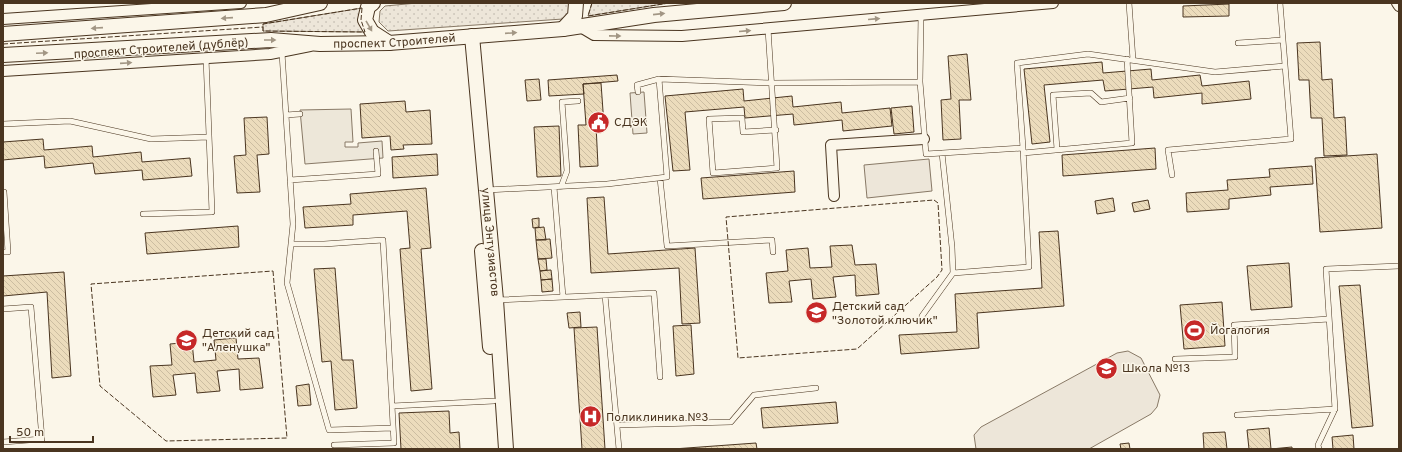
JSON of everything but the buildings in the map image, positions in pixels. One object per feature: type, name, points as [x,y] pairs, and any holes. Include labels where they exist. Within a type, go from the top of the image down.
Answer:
[{"type":"main road","points":[[3,34],[266,15],[320,3]]},
{"type":"main road","points":[[373,3],[368,7],[365,20],[372,32],[389,43]]},
{"type":"main road","points":[[563,29],[575,16],[576,3]]},
{"type":"main road","name":"проспект Строителей","points":[[3,55],[271,40],[320,44],[389,43],[563,29],[654,15],[784,3]]},
{"type":"main road","points":[[468,37],[467,84],[473,127],[497,449]]},
{"type":"main road","name":"улица Энтузиастов","points":[[468,37],[486,191],[496,300],[506,449]]},
{"type":"street","points":[[3,19],[241,3]]},
{"type":"street","points":[[579,26],[594,35],[682,36],[1053,3]]},
{"type":"street","name":"проспект Строителей (дублёр)","points":[[3,71],[282,53],[320,44]]},
{"type":"street","points":[[834,196],[831,145],[924,139]]},
{"type":"lane","points":[[1129,3],[1133,60]]},
{"type":"lane","points":[[1172,175],[1168,150],[1291,139],[1280,3]]},
{"type":"lane","points":[[921,15],[920,82],[926,154],[1057,149],[1132,143],[1127,59]]},
{"type":"lane","points":[[768,29],[776,130],[777,168],[712,173],[709,119],[742,118],[743,132],[776,130]]},
{"type":"lane","points":[[1238,43],[1283,40]]},
{"type":"lane","points":[[282,53],[293,224],[287,283],[329,430],[394,428]]},
{"type":"lane","points":[[953,273],[1029,267],[1017,63],[1088,54],[1215,72],[1285,66]]},
{"type":"lane","points":[[143,214],[212,212],[206,58]]},
{"type":"lane","points":[[638,92],[637,85],[659,79],[772,83],[920,82]]},
{"type":"lane","points":[[486,191],[607,184],[667,177],[659,79]]},
{"type":"lane","points":[[1057,149],[1053,96],[1091,93],[1101,102],[1130,98]]},
{"type":"lane","points":[[561,187],[567,171],[562,102],[578,101]]},
{"type":"lane","points":[[286,115],[300,114]]},
{"type":"lane","points":[[3,124],[70,120],[151,139],[209,137]]},
{"type":"lane","points":[[290,180],[378,174],[376,151]]},
{"type":"lane","points":[[922,316],[953,273],[952,247],[942,153]]},
{"type":"lane","points":[[660,178],[667,246],[772,240],[773,252]]},
{"type":"lane","points":[[554,187],[563,297]]},
{"type":"lane","points":[[3,252],[8,252],[4,192]]},
{"type":"lane","points":[[291,244],[324,244],[383,240],[394,443],[334,445]]},
{"type":"lane","points":[[1318,449],[1318,445],[1335,409],[1326,269],[1399,266]]},
{"type":"lane","points":[[496,300],[654,293],[660,378]]},
{"type":"lane","points":[[605,295],[619,449]]},
{"type":"lane","points":[[3,309],[31,307],[42,439],[3,442]]},
{"type":"lane","points":[[1175,359],[1235,357],[1234,325],[1329,319]]},
{"type":"lane","points":[[617,425],[731,422],[754,395],[816,388]]},
{"type":"lane","points":[[392,406],[494,401]]},
{"type":"lane","points":[[1237,415],[1335,409]]},
{"type":"shaded area","points":[[417,3],[571,3],[571,11],[563,19],[388,31],[379,22],[380,11],[385,6]]},
{"type":"shaded area","points":[[592,3],[669,3],[588,16]]},
{"type":"shaded area","points":[[362,8],[365,32],[263,31],[263,24]]},
{"type":"shaded area","points":[[644,92],[647,133],[633,134],[630,93]]},
{"type":"shaded area","points":[[351,109],[353,142],[345,142],[345,147],[358,147],[358,143],[382,141],[383,158],[305,164],[300,110]]},
{"type":"shaded area","points":[[929,159],[932,191],[867,198],[864,165]]},
{"type":"shaded area","name":"Школа №13","points":[[1128,351],[1141,358],[1160,395],[1157,407],[1151,414],[1089,449],[976,449],[974,435],[981,427],[1117,353]]},
{"type":"fence","points":[[592,3],[588,16],[669,3]]},
{"type":"fence","points":[[362,8],[361,20],[365,32],[263,31],[263,24],[362,8]]},
{"type":"fence","points":[[3,44],[263,27]]},
{"type":"fence","points":[[934,200],[938,203],[942,270],[937,277],[857,349],[738,358],[726,217],[934,200]]},
{"type":"fence","points":[[273,271],[287,438],[166,441],[100,386],[91,284],[273,271]]},
{"type":"place","name":"СДЭК","points":[[598,122]]},
{"type":"place","name":"Детский сад \"Золотой ключик\"","points":[[816,313]]},
{"type":"place","name":"Йогалогия","points":[[1194,330]]},
{"type":"place","name":"Детский сад \"Аленушка\"","points":[[187,340]]},
{"type":"place","name":"Школа №13","points":[[1107,368]]},
{"type":"place","name":"Поликлиника №3","points":[[591,417]]}]
